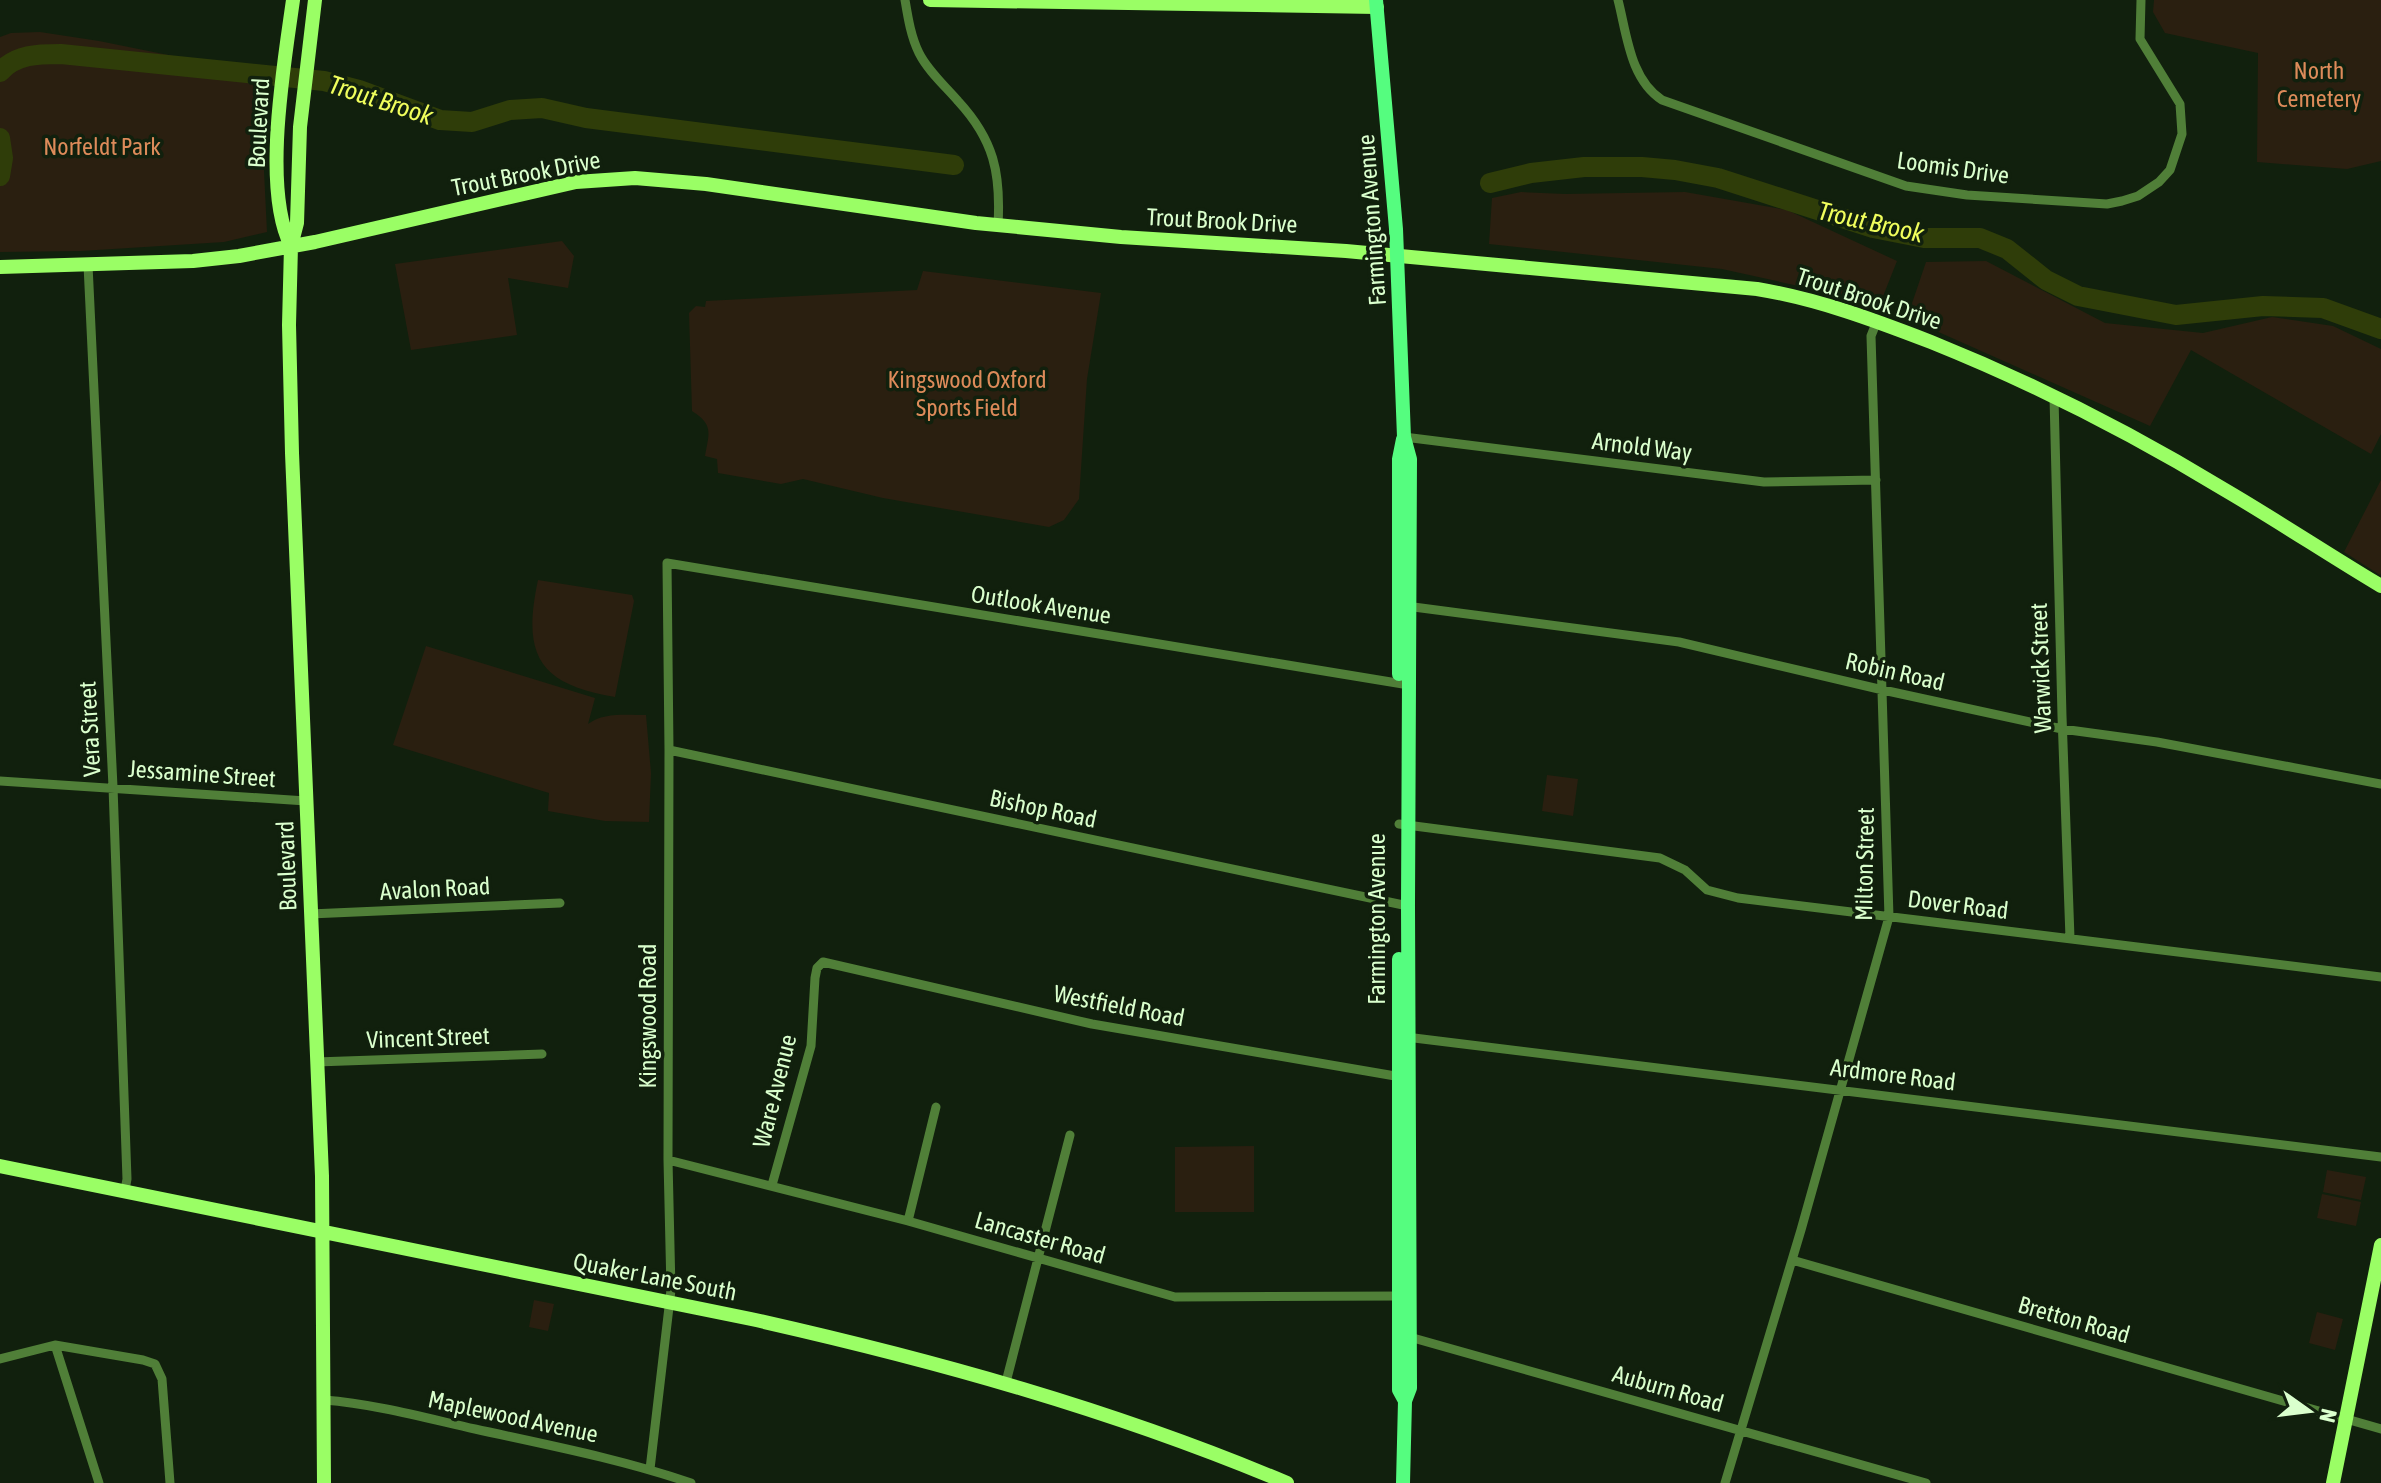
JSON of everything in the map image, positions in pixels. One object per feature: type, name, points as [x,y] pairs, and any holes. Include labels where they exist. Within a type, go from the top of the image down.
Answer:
[{"type":"main road","name":"Boulevard","points":[[291,246],[281,227],[278,125],[293,0]]},
{"type":"main road","name":"Boulevard","points":[[315,0],[301,109],[297,223],[291,246],[290,404],[324,1232],[324,1483]]},
{"type":"main road","points":[[930,0],[1376,4]]},
{"type":"main road","name":"Farmington Avenue","points":[[1376,4],[1398,256],[1404,437],[1410,459],[1404,569],[1404,1336],[1410,1388],[1405,1401],[1403,1483]]},
{"type":"main road","points":[[278,125],[300,127]]},
{"type":"main road","name":"Trout Brook Drive","points":[[0,267],[193,261],[291,246],[576,182],[606,179],[706,184],[998,225],[1121,237],[1398,256],[1757,289],[1803,298],[1877,321],[1976,360],[2054,397],[2127,433],[2226,490],[2381,586]]},
{"type":"main road","name":"Quaker Lane South","points":[[0,1166],[858,1343],[1006,1382],[1206,1449],[1287,1483]]},
{"type":"main road","points":[[2333,1483],[2381,1245]]},
{"type":"street","points":[[905,0],[920,56],[969,113],[991,150],[999,181],[998,225]]},
{"type":"street","name":"Loomis Drive","points":[[1618,0],[1634,65],[1646,86],[1662,100],[1906,186],[1967,195],[2107,204],[2138,196],[2159,182],[2170,170],[2182,134],[2180,104],[2140,39],[2141,0]]},
{"type":"street","name":"Vera Street","points":[[88,265],[113,787],[127,1170],[125,1190]]},
{"type":"street","name":"Milton Street","points":[[1725,1483],[1889,917],[1871,336],[1877,321]]},
{"type":"street","name":"Warwick Street","points":[[2054,397],[2070,938]]},
{"type":"street","name":"Arnold Way","points":[[1404,437],[1764,482],[1876,480]]},
{"type":"street","name":"Outlook Avenue","points":[[667,563],[1404,685]]},
{"type":"street","name":"Kingswood Road","points":[[650,1469],[670,1303],[667,563]]},
{"type":"street","name":"Robin Road","points":[[1404,606],[1679,642],[2062,729],[2157,742],[2381,784]]},
{"type":"street","name":"Bishop Road","points":[[669,750],[1404,905]]},
{"type":"street","name":"Jessamine Street","points":[[0,781],[306,801]]},
{"type":"street","name":"Dover Road","points":[[1404,824],[1660,858],[1679,865],[1707,890],[1716,894],[2381,977]]},
{"type":"street","name":"Avalon Road","points":[[310,914],[560,903]]},
{"type":"street","name":"Westfield Road","points":[[823,962],[1092,1024],[1404,1078]]},
{"type":"street","name":"Ware Avenue","points":[[772,1185],[811,1046],[815,978],[817,968],[823,962]]},
{"type":"street","name":"Ardmore Road","points":[[1404,1037],[2381,1157]]},
{"type":"street","name":"Vincent Street","points":[[316,1062],[542,1054]]},
{"type":"street","points":[[908,1221],[936,1107]]},
{"type":"street","points":[[1006,1382],[1070,1135]]},
{"type":"street","name":"Lancaster Road","points":[[668,1160],[908,1221],[1175,1297],[1404,1296]]},
{"type":"street","name":"Bretton Road","points":[[1792,1260],[2381,1429]]},
{"type":"street","name":"Auburn Road","points":[[1404,1336],[1926,1483]]},
{"type":"street","points":[[0,1359],[45,1345],[55,1345],[143,1360],[159,1368],[170,1483]]},
{"type":"street","points":[[55,1345],[99,1483]]},
{"type":"street","name":"Maplewood Avenue","points":[[324,1400],[377,1408],[650,1469],[691,1483]]},
{"type":"green space","name":"North Cemetery","points":[[2154,0],[2381,0],[2381,161],[2347,169],[2257,162],[2258,53],[2165,33],[2153,12]]},
{"type":"green space","name":"Norfeldt Park","points":[[40,32],[188,59],[270,66],[264,171],[267,232],[224,242],[81,251],[0,252],[0,37],[11,33]]},
{"type":"green space","points":[[1521,192],[1685,192],[1787,210],[1897,261],[1880,304],[1722,269],[1489,244],[1492,198]]},
{"type":"green space","points":[[562,241],[574,256],[568,288],[508,278],[517,335],[411,350],[395,264]]},
{"type":"green space","points":[[1986,261],[2105,323],[2203,333],[2272,317],[2333,326],[2381,349],[2381,434],[2371,454],[2191,350],[2150,426],[1907,318],[1926,262]]},
{"type":"green space","name":"Kingswood Oxford Sports Field","points":[[923,271],[1101,293],[1087,379],[1079,499],[1064,520],[1049,527],[883,498],[803,479],[781,484],[718,473],[717,459],[705,456],[707,425],[692,411],[689,313],[696,306],[705,307],[706,301],[917,290]]},
{"type":"green space","points":[[2381,480],[2381,573],[2380,575],[2344,552]]},
{"type":"green space","points":[[538,580],[632,595],[634,601],[615,697],[568,684],[542,662],[535,647],[532,628]]},
{"type":"green space","points":[[426,646],[595,698],[588,724],[608,716],[646,715],[651,773],[649,822],[605,821],[548,811],[549,793],[393,745]]},
{"type":"green space","points":[[1547,775],[1578,779],[1573,816],[1542,811]]},
{"type":"green space","points":[[1254,1146],[1254,1212],[1175,1212],[1175,1147]]},
{"type":"green space","points":[[2327,1170],[2366,1177],[2361,1200],[2323,1192]]},
{"type":"green space","points":[[2322,1194],[2361,1202],[2356,1226],[2317,1218]]},
{"type":"green space","points":[[534,1300],[554,1304],[548,1331],[529,1327]]},
{"type":"green space","points":[[2317,1312],[2343,1319],[2335,1350],[2309,1343]]},
{"type":"waterway","name":"Trout Brook","points":[[0,72],[20,58],[61,54],[324,81],[359,90],[440,120],[472,122],[510,110],[542,108],[586,118],[954,165]]},
{"type":"waterway","name":"Trout Brook","points":[[0,138],[3,158],[0,176]]},
{"type":"waterway","name":"Trout Brook","points":[[1490,183],[1531,173],[1584,167],[1675,170],[1718,178],[1873,228],[1924,238],[1980,238],[2007,249],[2046,280],[2078,296],[2176,315],[2263,306],[2323,308],[2381,329]]}]
